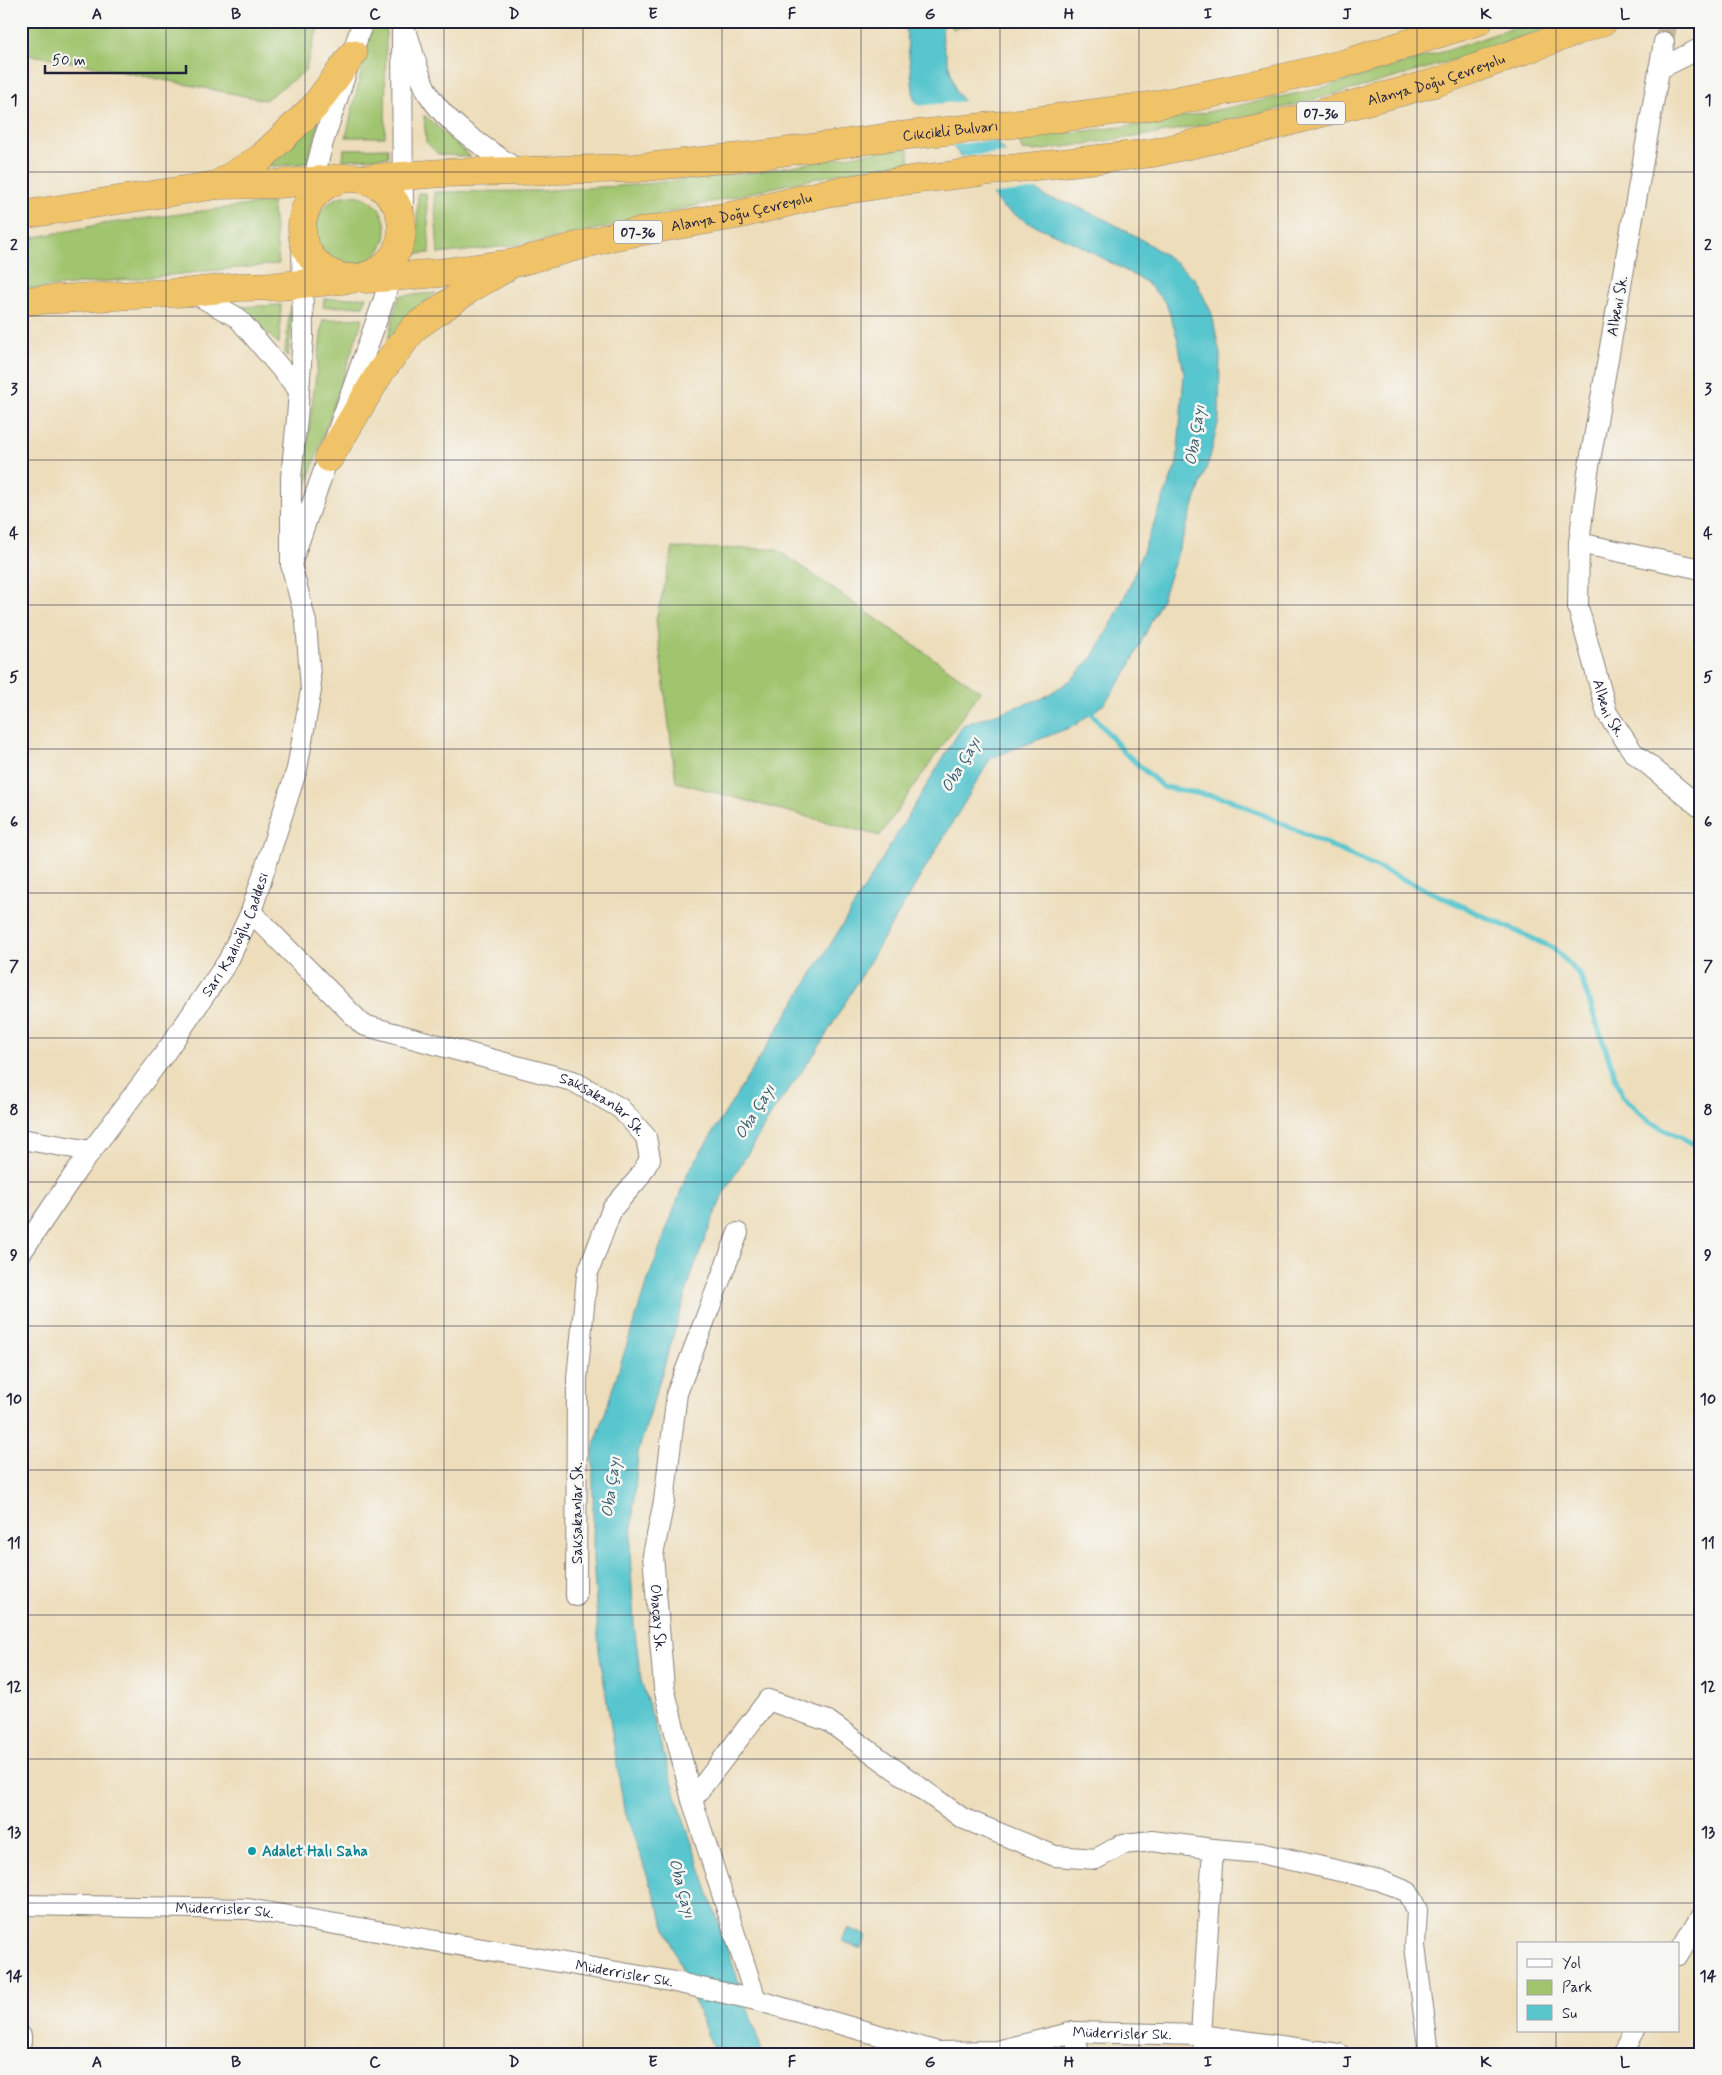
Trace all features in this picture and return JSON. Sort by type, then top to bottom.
[{"type":"highway","name":"Cikcikli Bulvarı","points":[[521,172],[636,168],[760,155],[890,137],[1012,124],[1150,106],[1244,88],[1346,62],[1479,21]]},
{"type":"highway","name":"Alanya Doğu Çevreyolu","points":[[21,302],[302,284],[439,273],[515,263],[615,236],[741,214],[826,193],[910,180],[1152,153],[1261,129],[1438,82],[1604,21]]},
{"type":"highway","points":[[217,185],[261,158],[314,107],[353,54]]},
{"type":"highway","points":[[21,216],[217,185],[277,184],[353,178],[521,172]]},
{"type":"highway","points":[[304,218],[315,194],[328,184],[353,178],[378,185],[391,196],[400,211],[402,236],[393,258],[381,270],[369,278]]},
{"type":"highway","name":"07-36","points":[[304,218],[303,242],[310,257],[321,268],[335,276],[369,278]]},
{"type":"highway","points":[[329,458],[381,371],[415,327],[468,290],[515,263]]},
{"type":"street","name":"Sarı Kadıoğlu Caddesi","points":[[21,1254],[91,1151],[165,1053],[228,961],[252,912],[297,769],[311,690],[306,622],[291,564],[291,478],[302,337],[304,218],[323,142],[363,21]]},
{"type":"street","points":[[402,21],[429,94],[445,115],[480,144],[521,172]]},
{"type":"street","points":[[402,21],[402,236]]},
{"type":"street","name":"Albeni Sk.","points":[[1664,42],[1588,472],[1579,543],[1578,607],[1607,713],[1633,752],[1701,808]]},
{"type":"street","points":[[1659,69],[1701,48]]},
{"type":"street","points":[[291,564],[329,458],[369,278]]},
{"type":"street","points":[[192,292],[238,318],[299,390]]},
{"type":"street","points":[[1579,543],[1701,569]]},
{"type":"street","name":"Saksakanlar Sk.","points":[[252,912],[363,1025],[573,1080],[620,1108],[646,1136],[650,1159],[638,1178],[612,1209],[587,1275],[577,1379],[576,1596]]},
{"type":"street","points":[[21,1139],[91,1151]]},
{"type":"street","name":"Obaçay Sk.","points":[[738,1233],[677,1393],[664,1501],[653,1555],[664,1688],[692,1800],[756,2000]]},
{"type":"street","points":[[692,1800],[768,1700],[828,1721],[962,1818],[1055,1856],[1096,1859],[1123,1844],[1152,1840],[1270,1855],[1379,1880],[1408,1892],[1417,1910],[1414,1946],[1429,2054]]},
{"type":"street","points":[[1203,2044],[1212,1849]]},
{"type":"street","name":"Müderrisler Sk.","points":[[21,1905],[248,1909],[670,1981],[756,2000],[938,2052],[997,2051],[1074,2032],[1339,2054]]},
{"type":"street","points":[[1680,1953],[1701,1916]]},
{"type":"street","points":[[1074,2032],[1079,2054]]},
{"type":"street","points":[[1622,2054],[1634,2032]]},
{"type":"street","points":[[21,2036],[21,2042]]},
{"type":"green space","points":[[21,21],[320,21],[305,71],[265,100],[52,58],[21,54]]},
{"type":"green space","points":[[373,21],[386,21],[385,137],[346,137]]},
{"type":"green space","points":[[952,21],[996,21],[953,29]]},
{"type":"green space","points":[[1533,21],[1569,21],[1454,60],[1370,85],[1263,113],[1155,134],[1036,151],[1022,150],[1018,138],[1149,124],[1318,89],[1452,49]]},
{"type":"green space","points":[[424,115],[471,157],[438,154],[426,142]]},
{"type":"green space","points":[[320,120],[307,163],[267,167]]},
{"type":"green space","points":[[388,148],[388,157],[343,160],[344,149]]},
{"type":"green space","points":[[908,148],[910,162],[817,178],[540,241],[438,254],[434,192],[534,191],[635,185],[762,171]]},
{"type":"green space","points":[[418,193],[426,193],[430,253],[416,254]]},
{"type":"green space","points":[[351,195],[364,198],[376,205],[383,217],[386,230],[383,243],[376,255],[364,262],[351,265],[338,262],[326,255],[319,243],[316,230],[319,217],[326,205],[338,198]]},
{"type":"green space","points":[[272,202],[279,264],[21,290],[21,240],[103,224]]},
{"type":"green space","points":[[436,293],[408,317],[387,342],[399,296]]},
{"type":"green space","points":[[367,297],[363,306],[323,307],[324,299]]},
{"type":"green space","points":[[281,305],[279,344],[238,307]]},
{"type":"green space","points":[[294,305],[288,357],[285,352],[290,306]]},
{"type":"green space","points":[[363,318],[299,508],[323,320]]},
{"type":"green space","points":[[673,548],[776,549],[980,691],[880,836],[676,782],[656,620]]},
{"type":"water","name":"Oba Çayı","points":[[905,21],[942,21],[943,43],[956,92],[1037,190],[1046,197],[1073,205],[1136,236],[1167,256],[1195,279],[1212,314],[1220,354],[1219,419],[1210,457],[1162,599],[1127,672],[1104,704],[1074,726],[991,758],[817,1050],[774,1110],[722,1196],[693,1270],[638,1453],[630,1552],[634,1624],[641,1680],[682,1814],[763,2054],[715,2054],[665,1926],[624,1809],[599,1651],[593,1557],[593,1450],[645,1288],[687,1174],[832,942],[963,725],[1043,698],[1071,680],[1093,657],[1130,585],[1177,463],[1184,374],[1178,340],[1166,303],[1146,282],[1079,245],[1029,223],[1002,207],[914,99]]},
{"type":"water","points":[[848,1928],[867,1936],[861,1949],[842,1941]]},
{"type":"pier","points":[[967,101],[999,140],[948,145],[916,106]]},
{"type":"pier","points":[[1009,152],[1039,189],[989,195],[958,157]]},
{"type":"waterway","points":[[1088,709],[1123,751],[1163,787],[1229,799],[1553,948],[1580,975],[1622,1096],[1650,1122],[1701,1148]]},
{"type":"tunnel","points":[[1664,42],[1668,21]]},
{"type":"place","name":"Adalet Halı Saha","points":[[252,1851]]}]
